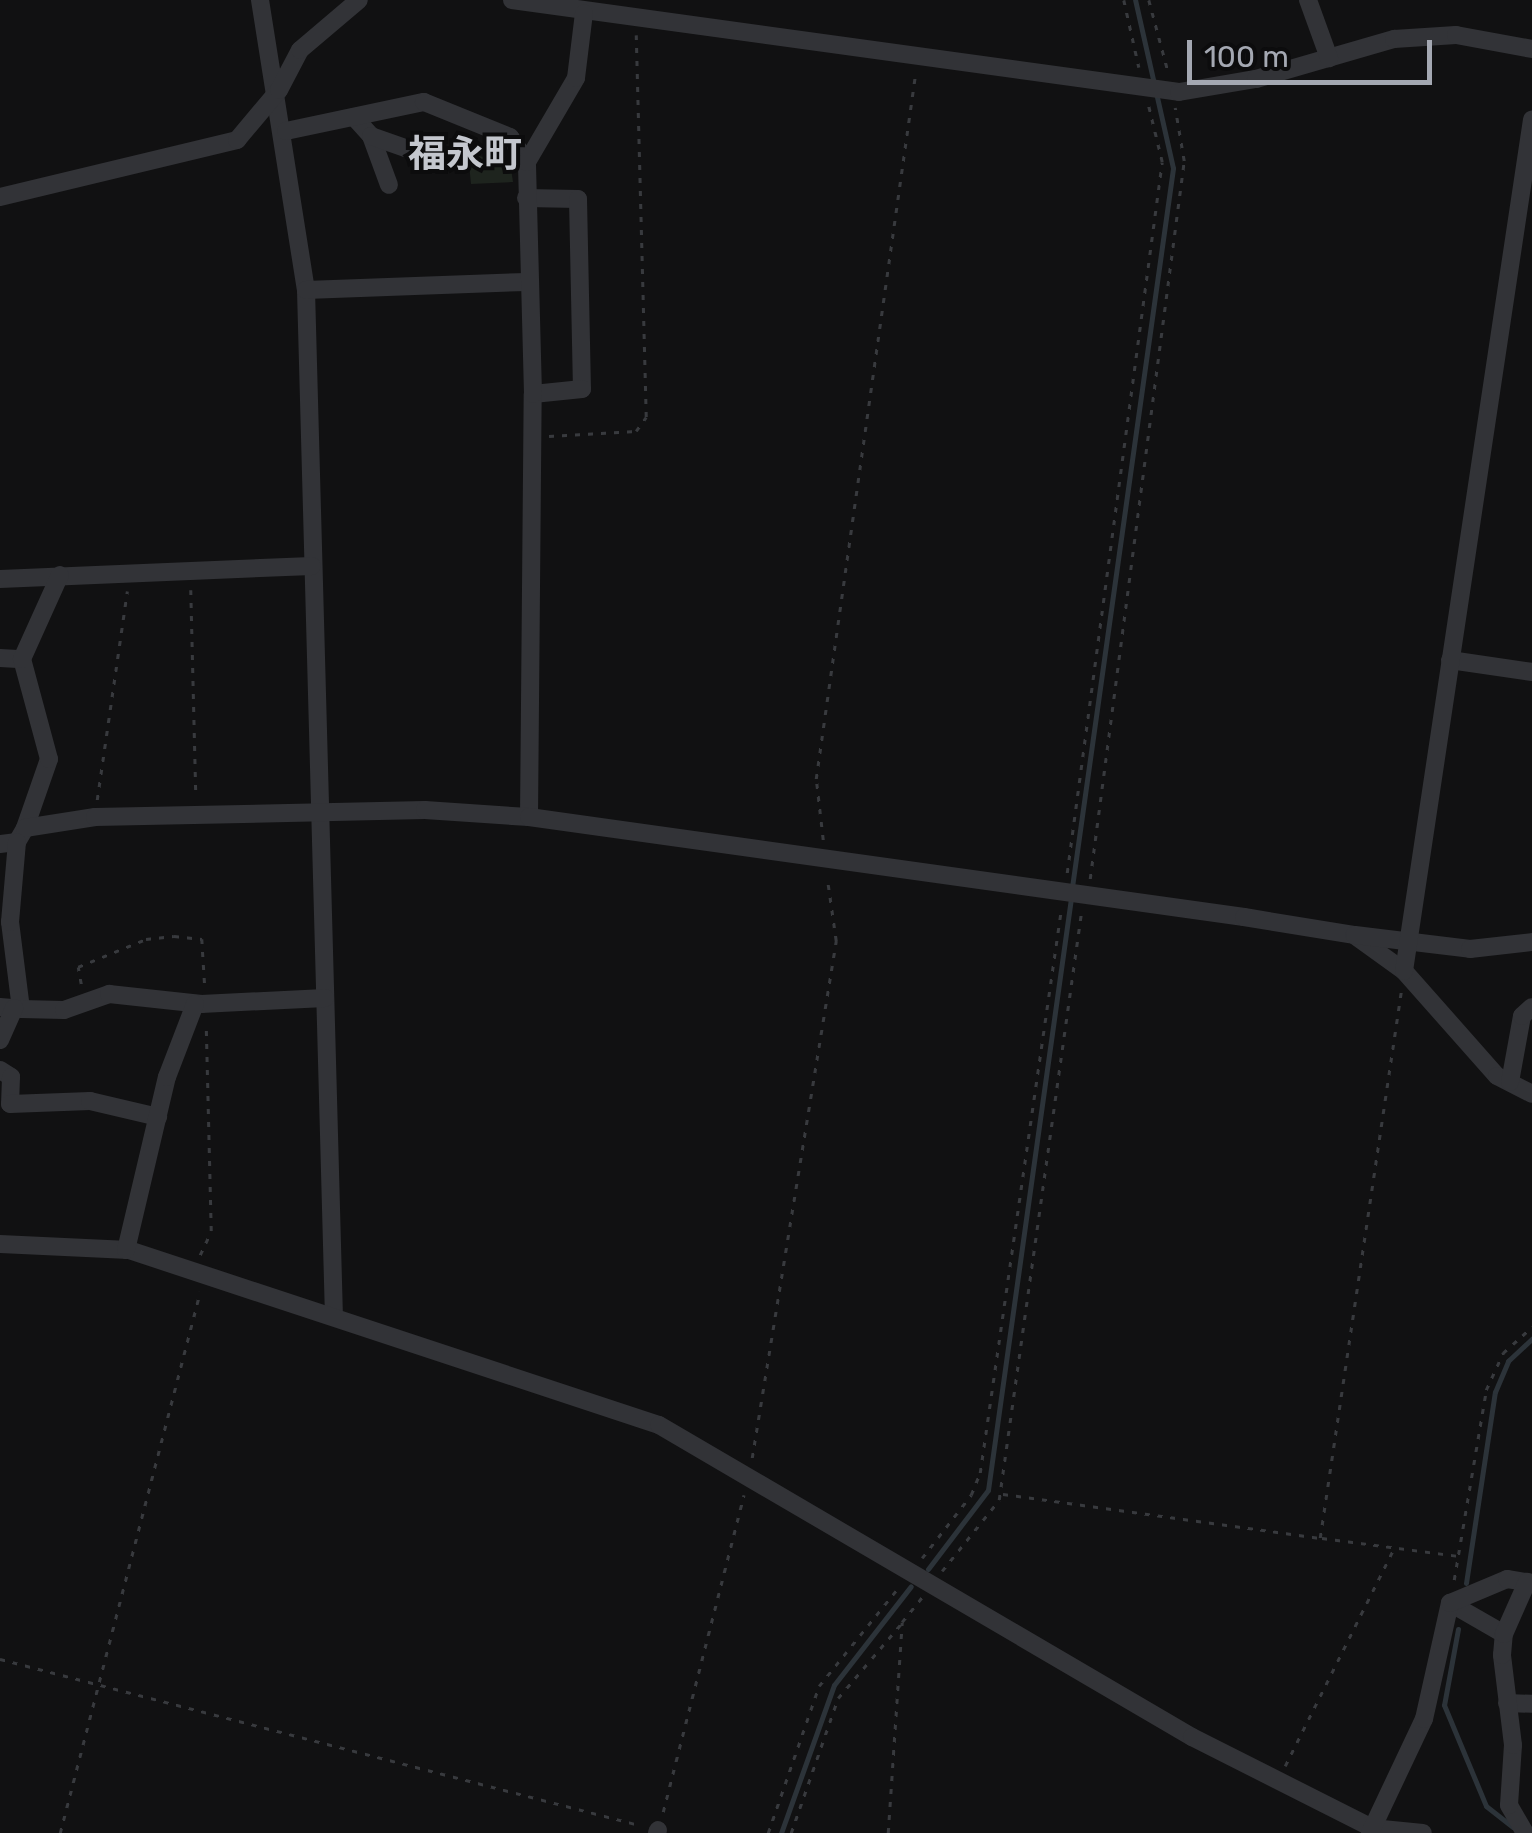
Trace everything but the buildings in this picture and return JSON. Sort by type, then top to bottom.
[{"type":"street","points":[[260,0],[280,90],[306,290],[334,1317]]},
{"type":"street","points":[[0,197],[237,140],[280,90],[300,50],[359,0]]},
{"type":"street","points":[[512,0],[918,60],[1158,90],[1256,79],[1394,39],[1456,35],[1532,48]]},
{"type":"street","points":[[1310,2],[1329,58]]},
{"type":"street","points":[[529,817],[533,394],[527,282],[527,162],[576,78],[584,12]]},
{"type":"street","points":[[286,132],[437,104],[510,138],[527,162]]},
{"type":"street","points":[[354,117],[371,136],[389,186]]},
{"type":"street","points":[[1404,971],[1532,120]]},
{"type":"street","points":[[371,136],[414,150]]},
{"type":"street","points":[[526,198],[578,200],[582,389],[533,394]]},
{"type":"street","points":[[306,290],[527,282]]},
{"type":"street","points":[[0,579],[312,566]]},
{"type":"street","points":[[0,1040],[12,1008],[10,922],[14,838],[49,759],[22,659],[60,575]]},
{"type":"street","points":[[0,658],[22,659]]},
{"type":"street","points":[[1450,660],[1532,672]]},
{"type":"street","points":[[14,838],[95,817],[322,810],[529,817],[1064,891],[1354,936],[1470,949],[1532,942]]},
{"type":"street","points":[[1354,936],[1404,971],[1459,1040],[1510,1082],[1532,1094]]},
{"type":"street","points":[[12,1008],[64,1010],[109,994],[200,1004],[325,998]]},
{"type":"street","points":[[126,1250],[158,1117],[200,1004]]},
{"type":"street","points":[[1510,1082],[1522,1016],[1532,1007]]},
{"type":"street","points":[[0,1070],[11,1078],[10,1104],[90,1101],[158,1117]]},
{"type":"street","points":[[0,1244],[126,1250],[660,1425],[1278,1781],[1371,1830],[1423,1833]]},
{"type":"street","points":[[1450,1603],[1507,1579],[1530,1582],[1504,1634],[1513,1745],[1509,1804],[1525,1833]]},
{"type":"street","points":[[1371,1830],[1424,1719],[1450,1603]]},
{"type":"street","points":[[1450,1603],[1504,1634]]},
{"type":"street","points":[[1507,1703],[1532,1704]]},
{"type":"path","points":[[791,1833],[838,1698],[902,1622],[1000,1493],[1086,895],[1184,161],[1124,0]]},
{"type":"path","points":[[768,1833],[819,1686],[971,1495],[980,1473],[1064,891],[1162,162],[1150,0]]},
{"type":"path","points":[[533,437],[636,432],[646,417],[635,20]]},
{"type":"path","points":[[0,1659],[658,1831],[749,1474],[836,941],[816,780],[918,60]]},
{"type":"path","points":[[190,570],[196,814]]},
{"type":"path","points":[[95,817],[129,610],[126,573]]},
{"type":"path","points":[[60,1833],[211,1231],[200,1004],[202,939],[146,939],[78,967],[89,998]]},
{"type":"path","points":[[1320,1538],[1404,971]]},
{"type":"path","points":[[1450,1603],[1486,1390],[1503,1354],[1532,1327]]},
{"type":"path","points":[[1000,1493],[1458,1556]]},
{"type":"path","points":[[1278,1781],[1394,1548]]},
{"type":"path","points":[[888,1833],[902,1622]]},
{"type":"shaded area","points":[[468,154],[510,162],[513,182],[471,184]]},
{"type":"waterway","points":[[1072,887],[1173,168],[1135,0]]},
{"type":"waterway","points":[[928,1569],[988,1490],[1071,898]]},
{"type":"waterway","points":[[1466,1583],[1495,1392],[1508,1361],[1532,1339]]},
{"type":"waterway","points":[[781,1833],[834,1685],[911,1586]]},
{"type":"waterway","points":[[1458,1629],[1444,1705],[1486,1806],[1513,1827]]},
{"type":"district","name":"福永町","points":[[465,155]]}]
